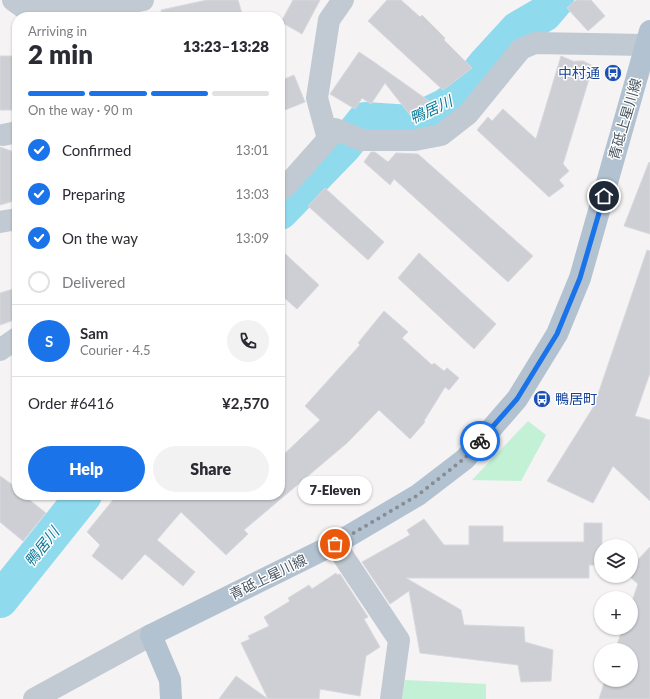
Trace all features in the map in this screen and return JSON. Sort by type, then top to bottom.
[{"type":"main road","name":"青砥上星川線","points":[[150,635],[335,544],[418,495],[465,458],[517,399],[557,334],[580,278],[648,38]]},
{"type":"main road","points":[[150,635],[170,680],[171,699]]},
{"type":"street","points":[[12,0],[24,8],[86,9],[91,12]]},
{"type":"street","points":[[102,12],[143,0]]},
{"type":"street","points":[[335,135],[317,98],[328,20],[343,0]]},
{"type":"street","points":[[335,135],[362,140],[414,140],[441,135],[468,114],[522,49],[535,43],[648,38]]},
{"type":"street","points":[[285,187],[335,135]]},
{"type":"street","points":[[0,222],[12,220]]},
{"type":"street","points":[[0,350],[12,342]]},
{"type":"street","points":[[335,544],[399,640],[391,699]]},
{"type":"street","points":[[34,699],[150,635]]},
{"type":"green space","points":[[528,421],[546,435],[521,481],[472,480]]},
{"type":"green space","points":[[405,680],[486,684],[486,699],[402,699]]},
{"type":"building","points":[[207,0],[238,0],[242,12],[161,12],[161,10]]},
{"type":"building","points":[[293,0],[320,0],[302,34],[285,24],[285,15]]},
{"type":"building","points":[[387,0],[401,0],[420,17],[422,15],[472,68],[443,90],[368,21]]},
{"type":"building","points":[[576,0],[591,0],[605,16],[588,31],[567,8]]},
{"type":"building","points":[[359,52],[429,101],[410,115],[385,83],[371,104],[362,98],[355,109],[330,94]]},
{"type":"building","points":[[0,56],[12,56],[12,110],[0,110]]},
{"type":"building","points":[[561,56],[575,62],[583,61],[593,66],[563,164],[569,171],[559,180],[564,186],[549,197],[477,130],[488,117],[492,121],[503,109],[536,139]]},
{"type":"building","points":[[294,75],[305,102],[285,110],[285,79]]},
{"type":"building","points":[[0,147],[12,151],[12,201],[0,205]]},
{"type":"building","points":[[371,152],[375,152],[388,162],[396,153],[418,154],[533,256],[508,282],[394,179],[390,185],[364,162]]},
{"type":"building","points":[[649,162],[650,163],[650,234],[624,226]]},
{"type":"building","points":[[325,188],[384,242],[368,260],[308,206]]},
{"type":"building","points":[[647,250],[650,251],[650,373],[635,416],[650,420],[650,501],[613,466],[593,503],[547,481],[594,406]]},
{"type":"building","points":[[419,253],[496,324],[474,349],[398,278]]},
{"type":"building","points":[[285,254],[319,285],[297,309],[285,298]]},
{"type":"building","points":[[12,289],[12,321],[0,325],[0,293]]},
{"type":"building","points":[[384,311],[408,332],[402,338],[432,365],[434,363],[444,371],[447,368],[459,378],[449,390],[445,387],[424,421],[425,422],[410,439],[379,410],[347,443],[285,495],[285,453],[320,420],[305,406],[360,345],[358,343]]},
{"type":"building","points":[[0,476],[12,484],[12,500],[30,500],[46,513],[23,541],[0,522]]},
{"type":"building","points":[[113,500],[280,500],[244,530],[248,534],[226,555],[181,512],[157,540],[195,572],[183,586],[145,554],[122,580],[92,556],[100,545],[87,532]]},
{"type":"building","points":[[424,519],[444,545],[469,545],[469,526],[503,526],[503,542],[584,542],[584,523],[602,523],[602,539],[594,539],[594,565],[589,565],[589,578],[406,578],[461,610],[464,625],[524,627],[525,642],[553,650],[551,681],[521,682],[518,665],[420,653],[409,591],[390,604],[362,562],[410,535],[407,530]]},
{"type":"building","points":[[650,547],[650,699],[599,699],[603,687],[638,687],[638,643],[618,643],[620,635],[638,635],[638,591],[636,591],[638,584],[638,560]]},
{"type":"building","points":[[336,573],[337,575],[340,574],[368,617],[364,619],[380,647],[366,656],[360,696],[320,689],[319,699],[268,699],[241,643],[250,639],[248,636],[269,626],[264,617],[290,601],[288,598],[309,585],[312,589]]},
{"type":"building","points":[[236,676],[268,699],[219,699]]},
{"type":"waterway","name":"鴨居川","points":[[285,207],[344,146],[365,120],[411,123],[444,107],[460,96],[485,65],[518,29],[544,14],[556,0]]},
{"type":"waterway","name":"鴨居川","points":[[0,600],[80,500]]},
{"type":"way so far","points":[[335,544],[418,495],[465,458],[480,441]]},
{"type":"place","name":"中村通","points":[[613,73]]},
{"type":"place","name":"鴨居町","points":[[542,399]]},
{"type":"place","name":"7-Eleven","points":[[335,544]]},
{"type":"route","points":[[480,441],[517,399],[557,334],[580,278],[604,196]]}]
